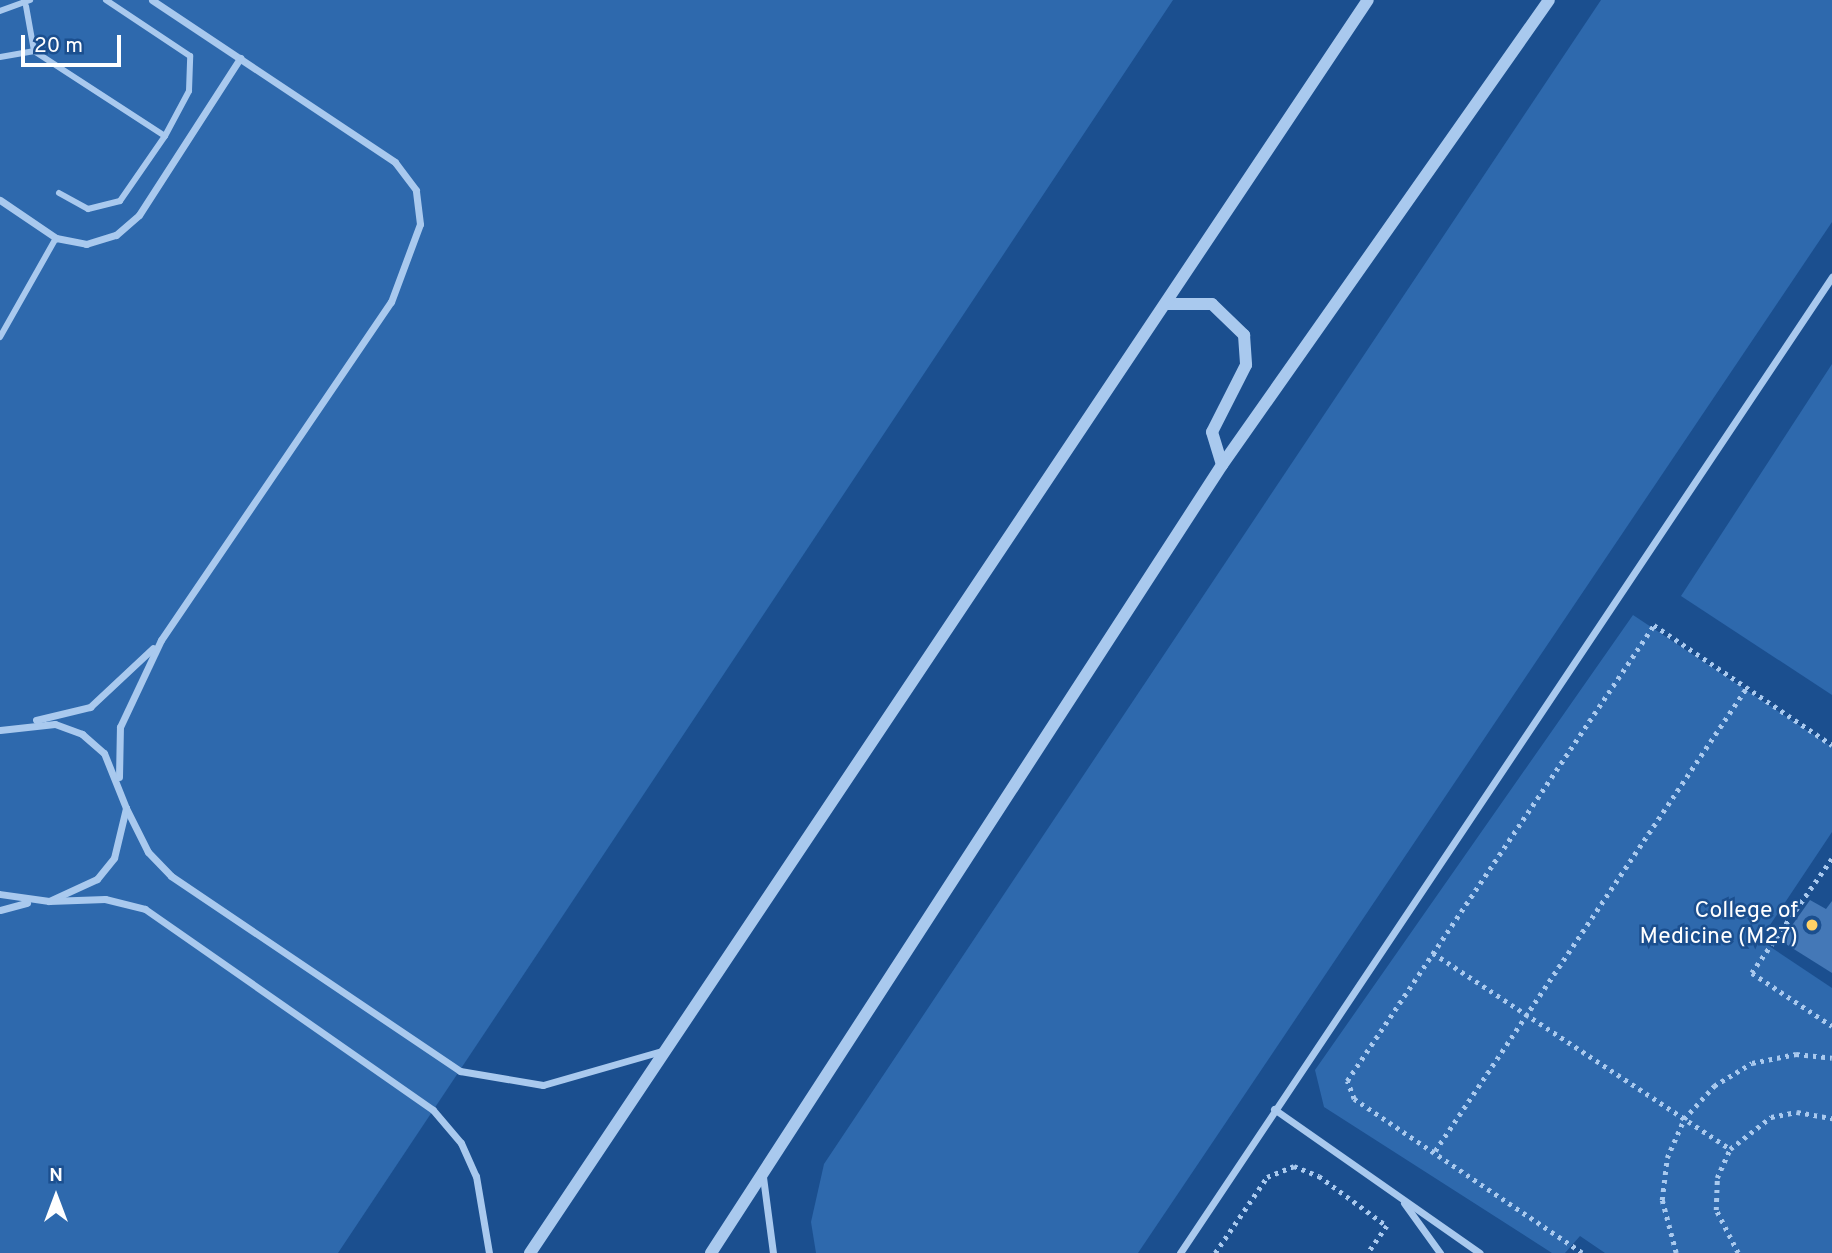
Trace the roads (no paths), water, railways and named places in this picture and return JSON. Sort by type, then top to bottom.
[{"type":"street","points":[[59,193],[88,209],[120,201],[164,136],[189,91],[190,56],[106,0]]},
{"type":"street","points":[[152,0],[395,162],[416,190],[421,224],[391,302],[160,640],[120,727],[119,778],[126,808],[148,852],[171,876],[460,1071],[543,1085],[666,1050]]},
{"type":"street","points":[[530,1253],[1368,0]]},
{"type":"street","points":[[711,1253],[763,1177],[1222,465],[1549,0]]},
{"type":"street","points":[[0,11],[28,3],[34,51]]},
{"type":"street","points":[[0,58],[34,51],[164,136]]},
{"type":"street","points":[[0,200],[57,238],[86,244],[116,235],[139,215],[240,58]]},
{"type":"street","points":[[0,337],[57,238]]},
{"type":"street","points":[[1180,1253],[1832,277]]},
{"type":"street","points":[[1167,304],[1212,304],[1244,335],[1246,365],[1214,421],[1213,444],[1222,465]]},
{"type":"street","points":[[0,730],[90,707],[160,640]]},
{"type":"street","points":[[26,722],[82,734],[104,753],[119,778]]},
{"type":"street","points":[[49,901],[86,886],[114,858],[126,808]]},
{"type":"street","points":[[0,894],[31,902]]},
{"type":"street","points":[[0,909],[31,902],[105,899],[145,909],[433,1110],[461,1143],[476,1176],[489,1253]]},
{"type":"street","points":[[1274,1109],[1480,1253]]},
{"type":"street","points":[[763,1177],[773,1253]]},
{"type":"street","points":[[1396,1195],[1440,1253]]},
{"type":"place","name":"College of Medicine (M27)","points":[[1812,925]]}]
